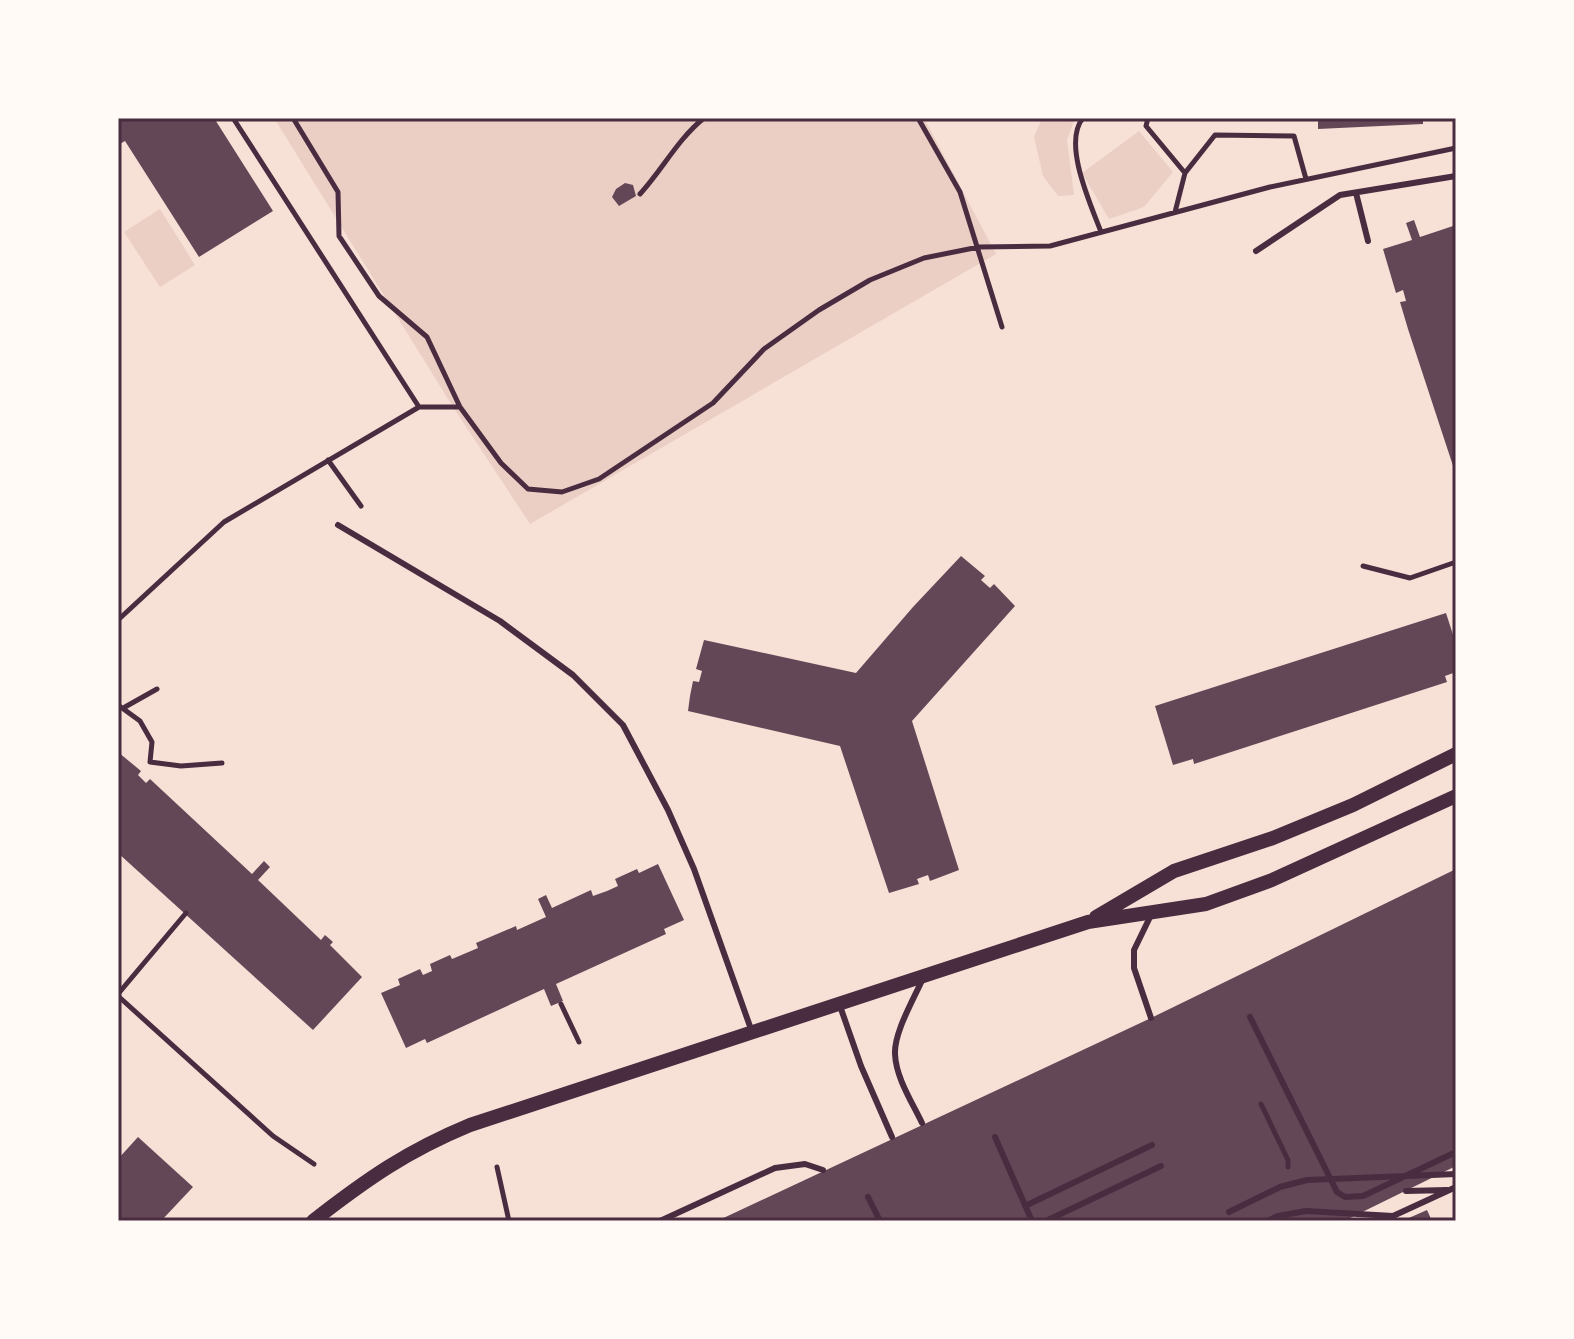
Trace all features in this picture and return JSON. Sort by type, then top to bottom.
[{"type":"street","points":[[1088,922],[1174,871],[1273,838],[1353,805],[1456,754]]},
{"type":"street","points":[[313,1221],[369,1177],[435,1139],[509,1111],[1088,922],[1206,904],[1272,880],[1456,796]]},
{"type":"lane","points":[[1256,251],[1340,195],[1456,176]]},
{"type":"lane","points":[[1356,193],[1368,241]]},
{"type":"lane","points":[[338,525],[500,621],[573,675],[623,725],[689,857],[752,1032]]},
{"type":"lane","points":[[1151,1018],[1134,968],[1134,950],[1153,912]]},
{"type":"lane","points":[[922,1123],[899,1074],[895,1053],[897,1037],[924,975]]},
{"type":"lane","points":[[839,1002],[861,1066],[892,1137]]},
{"type":"lane","points":[[1250,1017],[1337,1192],[1345,1197],[1363,1196],[1456,1152]]},
{"type":"lane","points":[[995,1137],[1032,1221]]},
{"type":"lane","points":[[1025,1206],[1152,1145]]},
{"type":"lane","points":[[660,1221],[775,1168],[805,1164],[823,1170]]},
{"type":"lane","points":[[1046,1221],[1161,1166]]},
{"type":"lane","points":[[1229,1212],[1280,1187],[1307,1180],[1456,1174]]},
{"type":"lane","points":[[1406,1191],[1456,1188]]},
{"type":"lane","points":[[1382,1221],[1456,1188]]},
{"type":"lane","points":[[868,1197],[880,1221]]},
{"type":"lane","points":[[1267,1221],[1306,1211],[1393,1216]]},
{"type":"path","points":[[233,118],[419,407]]},
{"type":"path","points":[[293,118],[338,192],[339,236],[379,296],[427,337],[460,407],[501,463],[528,489],[562,492],[599,479],[713,403],[764,349],[857,288],[924,258],[979,247],[1050,246],[1306,179],[1456,148]]},
{"type":"path","points":[[640,194],[689,129],[704,118]]},
{"type":"path","points":[[918,118],[960,192],[1002,327]]},
{"type":"path","points":[[1083,118],[1075,140],[1080,175],[1101,232]]},
{"type":"path","points":[[1148,118],[1146,126],[1185,173]]},
{"type":"path","points":[[1175,212],[1185,173],[1215,135],[1294,136],[1306,179]]},
{"type":"path","points":[[118,620],[224,522],[419,407],[460,407]]},
{"type":"path","points":[[328,460],[361,506]]},
{"type":"path","points":[[1363,566],[1410,578],[1456,562]]},
{"type":"path","points":[[157,689],[121,706],[140,721],[152,742],[150,762],[181,766],[222,763]]},
{"type":"path","points":[[186,913],[118,995],[273,1136],[314,1164]]},
{"type":"path","points":[[561,1004],[579,1042]]},
{"type":"path","points":[[1261,1104],[1288,1160],[1289,1174]]},
{"type":"path","points":[[497,1167],[509,1221]]},
{"type":"shaded area","points":[[274,118],[924,118],[996,254],[530,524],[453,407]]},
{"type":"shaded area","points":[[1042,118],[1075,118],[1067,140],[1074,195],[1058,196],[1043,176],[1034,137]]},
{"type":"shaded area","points":[[1139,131],[1173,172],[1144,207],[1109,219],[1082,173]]},
{"type":"shaded area","points":[[160,209],[195,265],[160,287],[124,232]]},
{"type":"building","points":[[118,118],[214,118],[273,211],[199,257],[125,141],[118,145]]},
{"type":"building","points":[[1318,118],[1423,118],[1423,124],[1318,129]]},
{"type":"building","points":[[625,183],[633,185],[636,196],[619,206],[612,197],[616,189]]},
{"type":"building","points":[[1414,220],[1420,237],[1453,226],[1456,236],[1456,475],[1400,302],[1406,301],[1403,290],[1396,293],[1383,249],[1412,240],[1406,223]]},
{"type":"building","points":[[961,556],[985,576],[981,580],[990,588],[994,584],[1015,606],[912,721],[959,870],[930,881],[928,875],[917,879],[919,884],[889,893],[840,746],[688,711],[693,681],[699,682],[702,671],[696,669],[704,640],[856,673]]},
{"type":"building","points":[[1446,613],[1456,644],[1456,672],[1445,676],[1447,682],[1194,764],[1193,759],[1173,765],[1155,706]]},
{"type":"building","points":[[118,752],[141,771],[138,775],[146,783],[150,779],[252,874],[264,861],[270,867],[258,880],[321,940],[325,935],[333,942],[330,945],[362,977],[313,1030],[118,853]]},
{"type":"building","points":[[658,864],[684,920],[664,929],[666,934],[556,984],[563,1001],[551,1006],[544,989],[427,1043],[425,1039],[406,1048],[381,993],[400,985],[398,979],[420,969],[423,975],[432,971],[430,964],[450,955],[452,959],[478,948],[476,943],[546,917],[538,899],[546,895],[552,908],[591,890],[593,896],[607,891],[618,886],[615,879]]},
{"type":"building","points":[[1456,869],[1456,1166],[1344,1221],[717,1221],[1151,1018]]},
{"type":"building","points":[[138,1137],[193,1187],[161,1221],[118,1221],[118,1159]]},
{"type":"building","points":[[1427,1210],[1432,1221],[1402,1221]]}]
